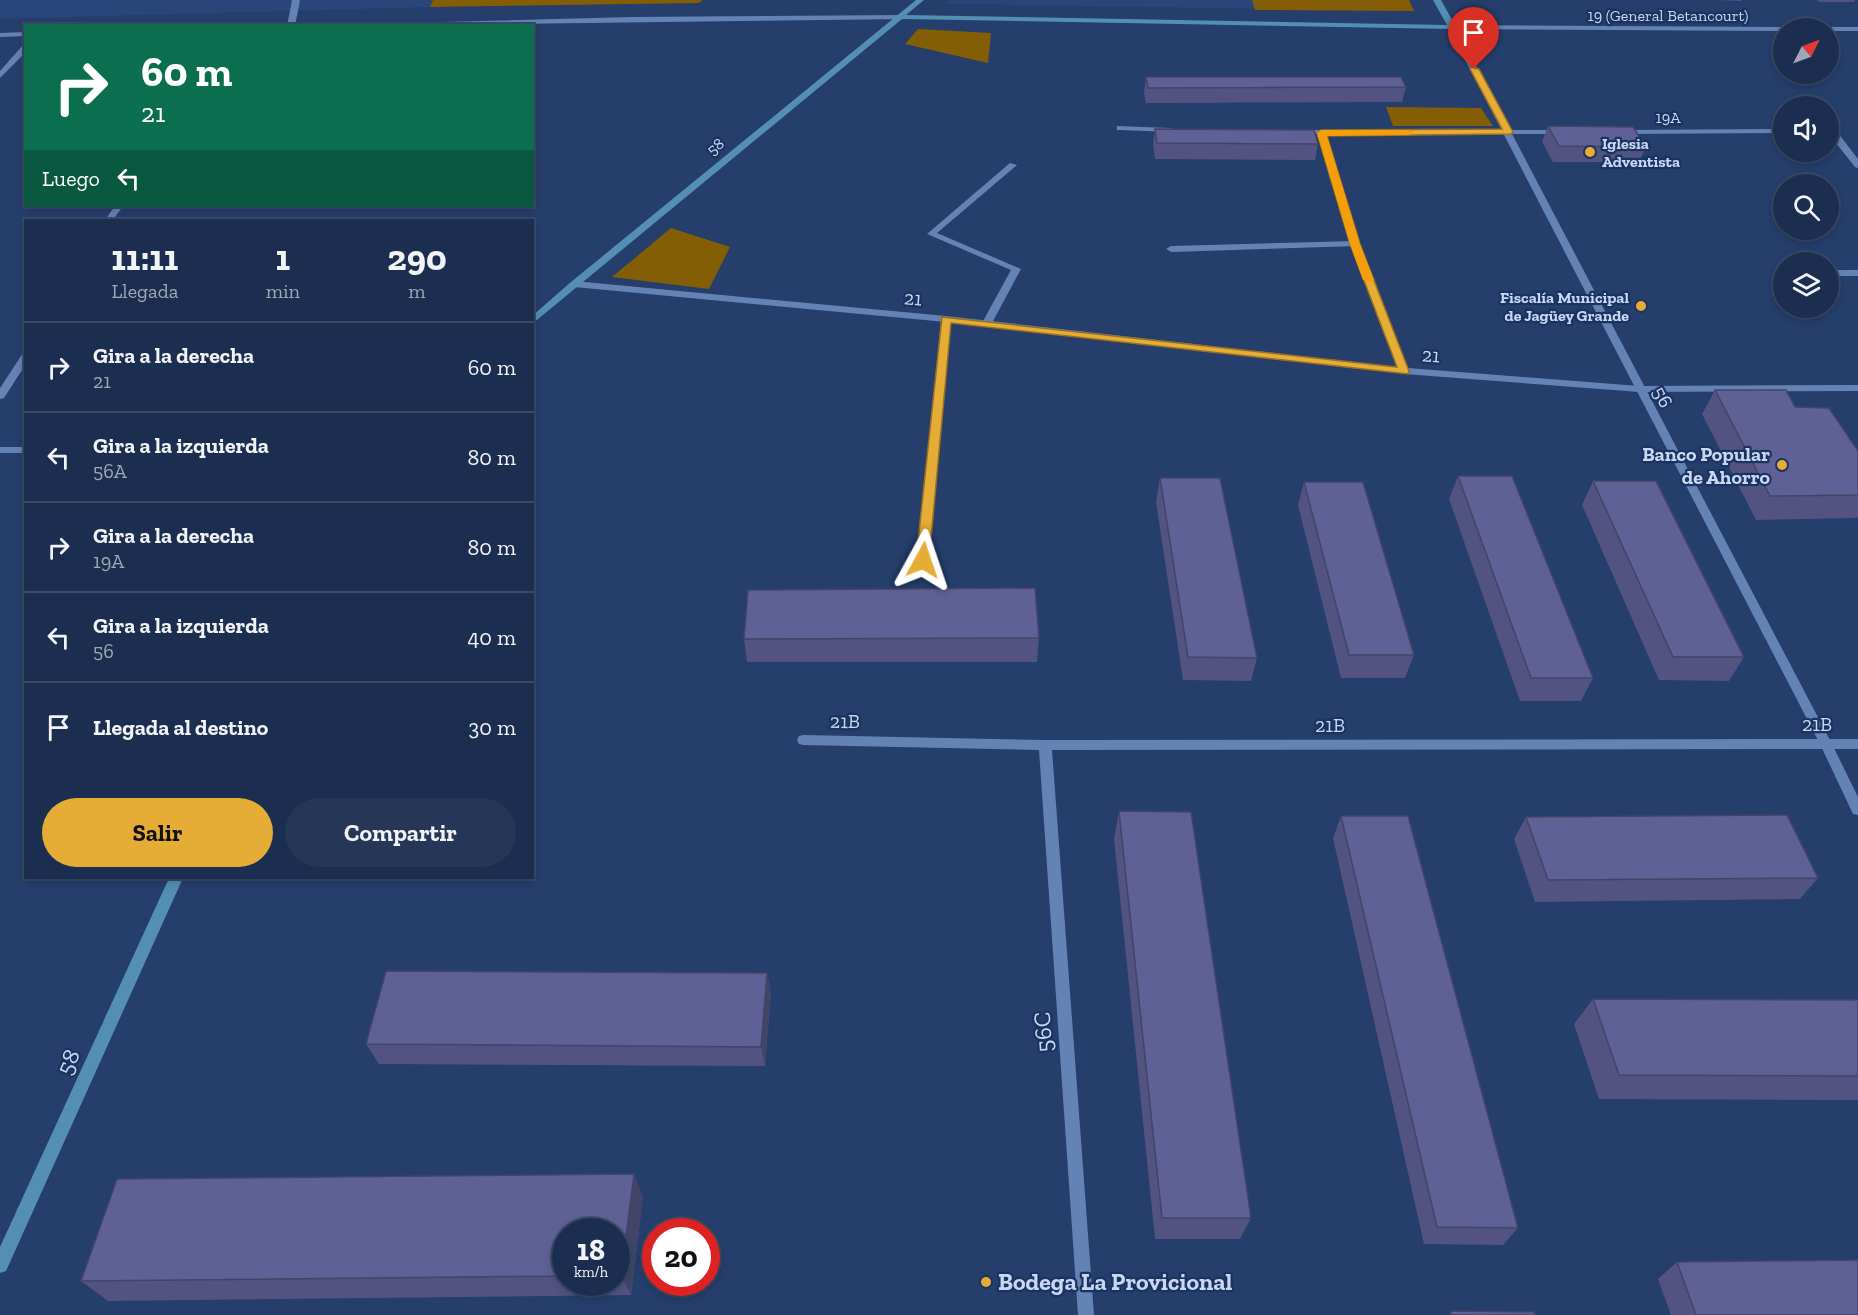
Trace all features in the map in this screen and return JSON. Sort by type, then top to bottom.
[{"type":"main road","name":"58","points":[[534,319],[574,284],[903,17],[920,0]]},
{"type":"main road","name":"56","points":[[1437,0],[1452,27]]},
{"type":"main road","name":"19 (General Betancourt)","points":[[903,17],[1452,27]]},
{"type":"main road","name":"58","points":[[0,1265],[176,879]]},
{"type":"street","points":[[291,24],[296,0]]},
{"type":"street","name":"19 (General Betancourt)","points":[[440,24],[631,19],[903,17]]},
{"type":"street","name":"19 (General Betancourt)","points":[[1452,27],[1773,29]]},
{"type":"street","name":"56","points":[[1452,27],[1826,744],[1858,810]]},
{"type":"street","points":[[1839,29],[1858,29]]},
{"type":"street","points":[[0,35],[24,34]]},
{"type":"street","points":[[0,76],[24,49]]},
{"type":"street","points":[[1120,128],[1179,130]]},
{"type":"street","name":"19A","points":[[1616,132],[1773,131]]},
{"type":"street","points":[[1286,132],[1568,132]]},
{"type":"street","points":[[1321,133],[1355,244],[1404,371]]},
{"type":"street","points":[[1839,142],[1858,165]]},
{"type":"street","points":[[987,323],[1016,269],[931,234],[1013,165]]},
{"type":"street","points":[[1171,249],[1355,244]]},
{"type":"street","points":[[1839,273],[1858,273]]},
{"type":"street","name":"21","points":[[574,284],[987,323],[1404,371],[1639,389],[1858,388]]},
{"type":"street","points":[[923,560],[946,319]]},
{"type":"street","points":[[0,396],[24,358]]},
{"type":"street","points":[[0,450],[24,450]]},
{"type":"street","name":"21B","points":[[803,740],[1045,745],[1858,744]]},
{"type":"street","name":"56C","points":[[1045,745],[1086,1315]]},
{"type":"shaded area","points":[[0,0],[433,0],[430,7],[0,19]]},
{"type":"shaded area","points":[[433,0],[702,0],[699,3],[430,7]]},
{"type":"shaded area","points":[[950,0],[1409,0],[1414,11],[945,4]]},
{"type":"shaded area","points":[[1252,0],[1409,0],[1414,11],[1255,10]]},
{"type":"shaded area","points":[[918,29],[991,33],[988,63],[905,44]]},
{"type":"shaded area","points":[[1386,107],[1481,108],[1493,126],[1393,126]]},
{"type":"shaded area","points":[[671,228],[730,247],[709,289],[612,277]]},
{"type":"building","points":[[1146,77],[1401,77],[1406,87],[1148,88]]},
{"type":"building","points":[[1548,126],[1633,127],[1646,147],[1559,146]]},
{"type":"building","points":[[1155,129],[1314,130],[1318,144],[1157,143]]},
{"type":"building","points":[[1715,390],[1786,390],[1795,407],[1829,408],[1858,451],[1858,495],[1770,496]]},
{"type":"building","points":[[1458,476],[1512,476],[1593,678],[1531,678]]},
{"type":"building","points":[[1160,478],[1220,478],[1257,658],[1188,657]]},
{"type":"building","points":[[1593,481],[1656,481],[1744,657],[1673,657]]},
{"type":"building","points":[[1304,482],[1363,482],[1414,655],[1349,655]]},
{"type":"building","points":[[1035,588],[1039,638],[744,639],[748,590]]},
{"type":"building","points":[[1119,811],[1191,812],[1251,1218],[1162,1218]]},
{"type":"building","points":[[1787,815],[1818,878],[1548,880],[1526,817]]},
{"type":"building","points":[[1341,816],[1408,816],[1518,1228],[1437,1227]]},
{"type":"building","points":[[386,971],[767,973],[761,1047],[366,1044]]},
{"type":"building","points":[[1593,999],[1858,1000],[1858,1076],[1619,1075]]},
{"type":"building","points":[[634,1174],[628,1218],[552,1218],[552,1276],[81,1281],[117,1179]]},
{"type":"building","points":[[1858,1260],[1858,1315],[1696,1315],[1677,1262]]},
{"type":"building","points":[[1451,1311],[1534,1312],[1535,1315],[1451,1315]]},
{"type":"slow traffic","points":[[1369,280],[1355,244],[1321,133],[1409,132]]},
{"type":"place","name":"Iglesia Adventista","points":[[1590,152]]},
{"type":"place","name":"Fiscalía Municipal de Jagüey Grande","points":[[1641,306]]},
{"type":"place","name":"Banco Popular de Ahorro","points":[[1782,465]]},
{"type":"place","name":"Bodega La Provicional","points":[[986,1282]]},
{"type":"route","points":[[923,560],[946,319],[1404,371],[1355,244],[1321,133],[1508,132],[1474,69]]}]
